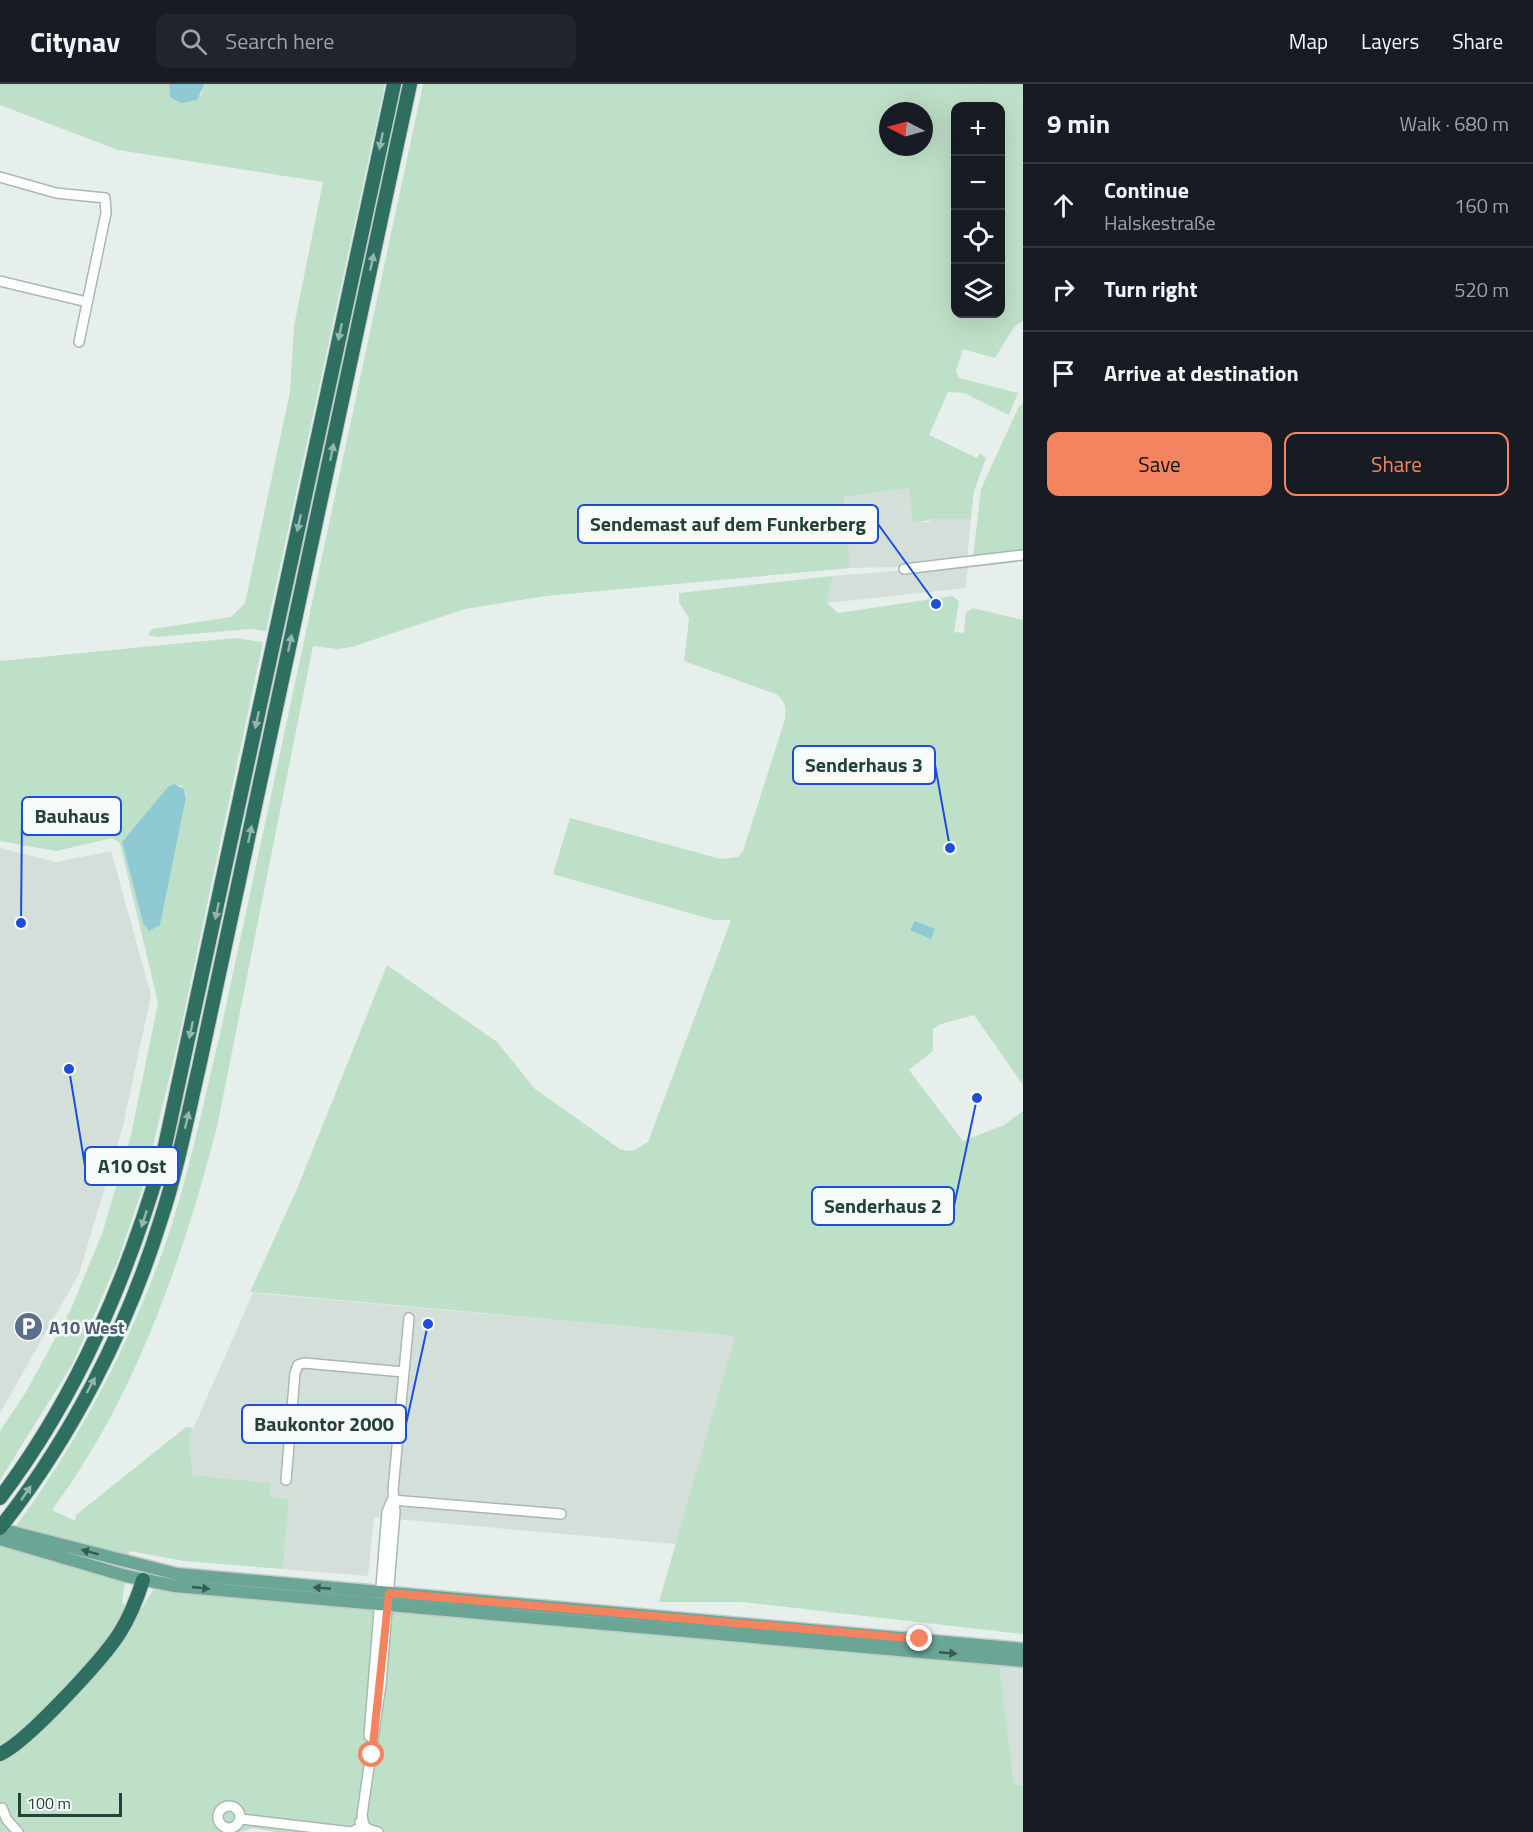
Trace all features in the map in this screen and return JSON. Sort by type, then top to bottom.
[{"type":"highway","points":[[0,1498],[79,1374],[104,1323],[144,1218],[163,1155],[394,84]]},
{"type":"highway","points":[[0,1529],[50,1456],[93,1383],[120,1329],[160,1222],[200,1067],[410,84]]},
{"type":"highway","points":[[0,1754],[26,1737],[104,1654],[128,1620],[145,1574]]},
{"type":"main road","points":[[0,1529],[19,1538],[145,1574],[175,1586],[384,1599],[1023,1649]]},
{"type":"main road","points":[[0,1539],[19,1538]]},
{"type":"main road","points":[[384,1599],[1023,1661]]},
{"type":"street","points":[[0,177],[56,193],[105,198],[106,213],[79,342]]},
{"type":"street","points":[[0,280],[87,302]]},
{"type":"street","points":[[904,569],[1023,555]]},
{"type":"street","points":[[378,1832],[364,1826],[356,1813],[370,1727],[395,1512],[392,1500],[409,1318]]},
{"type":"street","points":[[286,1480],[295,1373],[298,1365],[304,1363],[404,1372]]},
{"type":"street","points":[[392,1500],[561,1514]]},
{"type":"street","points":[[2,1808],[4,1816],[18,1832]]},
{"type":"street","points":[[241,1819],[351,1832],[364,1826]]},
{"type":"shaded area","points":[[909,488],[913,519],[925,523],[933,519],[971,519],[967,560],[920,564],[917,561],[900,567],[850,568],[843,497]]},
{"type":"shaded area","points":[[968,565],[966,588],[827,603],[833,576]]},
{"type":"shaded area","points":[[0,848],[56,862],[111,851],[151,995],[123,1126],[79,1274],[0,1413]]},
{"type":"shaded area","points":[[253,1293],[735,1336],[676,1544],[374,1517],[368,1576],[283,1569],[289,1499],[270,1497],[271,1483],[193,1475],[189,1438]]},
{"type":"shaded area","points":[[999,1661],[1023,1665],[1023,1785],[1014,1786]]},
{"type":"green space","points":[[0,84],[169,84],[170,97],[201,95],[204,84],[385,84],[266,631],[250,629],[157,637],[148,635],[152,629],[231,617],[245,603],[290,392],[294,326],[323,182],[118,150],[0,105]]},
{"type":"green space","points":[[423,84],[1023,84],[1023,321],[1014,327],[995,358],[963,349],[956,371],[959,378],[1018,393],[1009,415],[964,393],[948,392],[929,435],[977,458],[980,453],[986,458],[974,491],[971,519],[933,519],[913,523],[909,488],[844,497],[850,568],[546,596],[465,609],[352,647],[338,649],[313,646],[217,1127],[188,1228],[152,1327],[131,1375],[108,1422],[52,1510],[75,1521],[76,1515],[186,1427],[193,1428],[189,1438],[193,1475],[271,1483],[270,1497],[289,1499],[283,1569],[184,1561],[129,1551],[122,1604],[142,1608],[154,1588],[999,1661],[1014,1785],[1023,1785],[1023,1832],[276,1832],[252,1828],[240,1832],[0,1832],[0,1547],[50,1477],[73,1440],[133,1325],[174,1219],[220,1034]]},
{"type":"green space","points":[[1023,404],[1023,550],[987,554],[977,559],[973,557],[981,489],[1019,406]]},
{"type":"green space","points":[[833,576],[827,603],[838,613],[952,596],[959,601],[954,632],[964,633],[966,612],[973,608],[1023,620],[1023,1085],[974,1015],[941,1024],[933,1029],[933,1051],[909,1070],[963,1141],[1004,1125],[1023,1111],[1023,1634],[743,1602],[659,1602],[735,1336],[250,1292],[297,1189],[387,965],[497,1042],[535,1089],[620,1149],[632,1151],[648,1142],[731,920],[714,920],[553,874],[570,818],[721,859],[738,857],[743,851],[785,719],[785,705],[776,694],[684,661],[689,619],[679,602],[679,593]]},
{"type":"green space","points":[[235,638],[263,642],[177,1046],[143,1187],[117,1263],[72,1365],[0,1480],[0,1431],[26,1392],[71,1309],[103,1231],[131,1135],[158,1003],[120,843],[112,838],[56,851],[0,841],[0,661]],"holes":[[[171,785],[180,785],[186,792],[186,798],[160,925],[143,923],[122,842]]]},
{"type":"water","points":[[169,84],[204,85],[197,100],[181,103],[170,97]]},
{"type":"water","points":[[174,784],[184,789],[186,798],[160,925],[149,931],[143,923],[122,842],[168,787]]},
{"type":"water","points":[[915,921],[935,929],[931,939],[910,930]]},
{"type":"place","name":"Sendemast auf dem Funkerberg","points":[[936,604]]},
{"type":"place","name":"Senderhaus 3","points":[[950,848]]},
{"type":"place","name":"Bauhaus","points":[[21,923]]},
{"type":"place","name":"A10 Ost","points":[[69,1069]]},
{"type":"place","name":"Senderhaus 2","points":[[977,1098]]},
{"type":"place","name":"Baukontor 2000","points":[[428,1324]]},
{"type":"place","name":"A10 West","points":[[28,1327]]},
{"type":"route","points":[[372,1755],[389,1593],[920,1639]]}]
